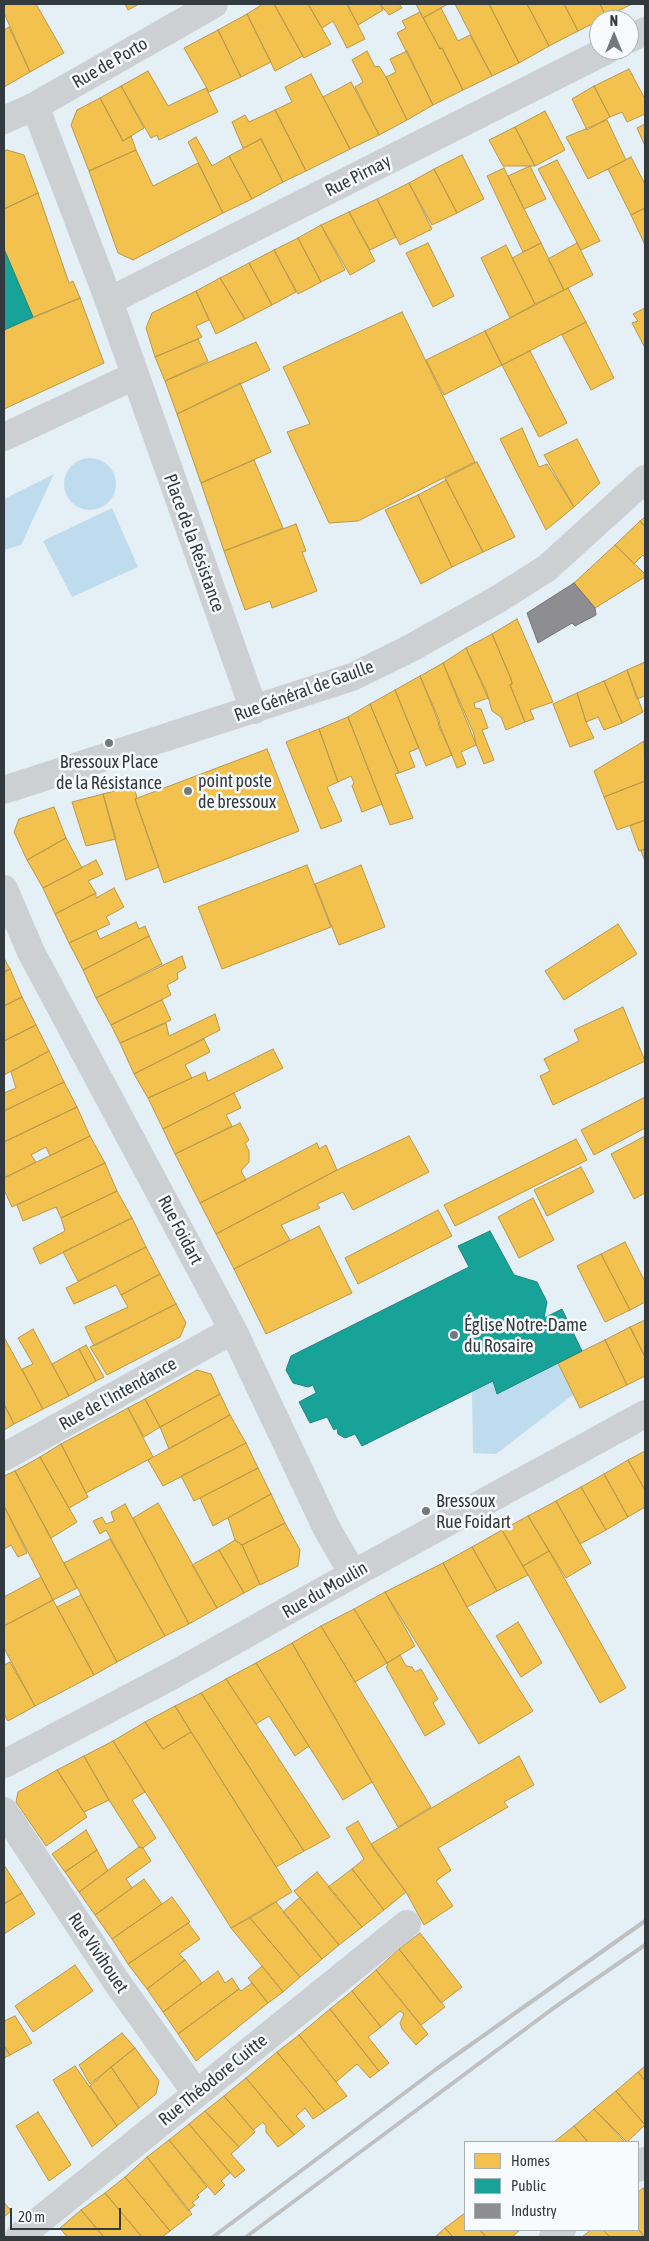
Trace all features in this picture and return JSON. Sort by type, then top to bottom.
[{"type":"street","name":"Rue de Porto","points":[[4,120],[35,106],[214,4]]},
{"type":"street","name":"Rue Pirnay","points":[[109,301],[589,60]]},
{"type":"street","name":"Place de la Résistance","points":[[35,106],[109,301],[254,710]]},
{"type":"street","points":[[4,437],[134,376]]},
{"type":"street","name":"Rue Général de Gaulle","points":[[4,790],[352,677],[411,648],[500,598],[547,568],[645,480]]},
{"type":"street","name":"Rue Foidart","points":[[4,889],[31,952],[233,1330],[327,1529],[352,1574]]},
{"type":"street","name":"Rue de l'Intendance","points":[[4,1457],[233,1330]]},
{"type":"street","name":"Rue du Moulin","points":[[4,1764],[173,1675],[352,1574],[645,1414]]},
{"type":"street","name":"Rue Vivihouet","points":[[4,1810],[116,1981],[196,2093]]},
{"type":"street","name":"Rue Théodore Cuitte","points":[[19,2237],[407,1924]]},
{"type":"shaded area","points":[[85,458],[95,458],[109,465],[116,479],[116,489],[109,503],[95,510],[85,510],[75,506],[68,499],[64,489],[64,479],[68,469],[75,462]]},
{"type":"shaded area","points":[[54,474],[21,545],[4,550],[4,499]]},
{"type":"shaded area","points":[[112,508],[138,567],[72,597],[43,541]]},
{"type":"shaded area","points":[[558,1363],[574,1394],[496,1454],[473,1453],[472,1392],[493,1381],[497,1393]]},
{"type":"building: Homes","points":[[4,4],[36,4],[64,53],[30,72],[4,13]]},
{"type":"building: Homes","points":[[125,4],[139,4],[128,10]]},
{"type":"building: Homes","points":[[263,4],[274,4],[303,56],[275,71],[247,14]]},
{"type":"building: Homes","points":[[274,4],[308,4],[331,44],[304,58]]},
{"type":"building: Homes","points":[[308,4],[347,4],[365,39],[347,48],[333,21],[322,28]]},
{"type":"building: Homes","points":[[347,4],[380,4],[383,10],[358,25]]},
{"type":"building: Homes","points":[[380,4],[399,4],[402,8],[389,15]]},
{"type":"building: Homes","points":[[416,4],[448,4],[423,18]]},
{"type":"building: Homes","points":[[455,4],[489,4],[519,63],[492,76]]},
{"type":"building: Homes","points":[[489,4],[527,4],[549,46],[519,63]]},
{"type":"building: Homes","points":[[527,4],[564,4],[578,31],[549,46]]},
{"type":"building: Homes","points":[[564,4],[600,4],[603,10],[589,10],[589,26],[578,31]]},
{"type":"building: Homes","points":[[600,4],[632,4],[620,10],[603,10]]},
{"type":"building: Homes","points":[[441,8],[458,41],[470,35],[492,76],[463,90],[442,48],[440,49],[423,18]]},
{"type":"building: Homes","points":[[420,12],[440,49],[442,48],[463,90],[433,105],[397,33],[406,28],[402,21]]},
{"type":"building: Homes","points":[[247,14],[271,62],[241,77],[218,30]]},
{"type":"building: Homes","points":[[9,27],[30,72],[4,87],[4,30]]},
{"type":"building: Homes","points":[[218,30],[241,77],[209,92],[184,48]]},
{"type":"building: Homes","points":[[367,51],[375,67],[379,66],[386,77],[407,120],[379,135],[355,87],[363,82],[352,60]]},
{"type":"building: Homes","points":[[407,51],[433,105],[407,120],[386,77],[396,72],[390,59]]},
{"type":"building: Homes","points":[[629,69],[645,99],[645,114],[627,122],[622,112],[610,117],[594,86]]},
{"type":"building: Homes","points":[[148,71],[168,106],[206,88],[218,112],[159,140],[157,135],[151,138],[121,86]]},
{"type":"building: Homes","points":[[311,74],[350,149],[306,171],[275,110],[292,102],[285,87]]},
{"type":"building: Homes","points":[[351,82],[379,135],[350,149],[323,97]]},
{"type":"building: Homes","points":[[121,86],[144,128],[123,141],[100,98]]},
{"type":"building: Homes","points":[[594,86],[610,117],[587,130],[572,99]]},
{"type":"building: Homes","points":[[100,98],[123,141],[131,136],[136,150],[89,171],[71,125],[77,110]]},
{"type":"building: Homes","points":[[275,110],[306,171],[283,182],[261,139],[243,148],[232,122],[245,115],[249,122]]},
{"type":"building: Homes","points":[[545,111],[565,150],[535,166],[515,127]]},
{"type":"building: Homes","points":[[607,120],[626,160],[588,179],[566,137]]},
{"type":"building: Homes","points":[[645,124],[645,146],[637,128]]},
{"type":"building: Homes","points":[[515,127],[535,166],[503,166],[489,140]]},
{"type":"building: Homes","points":[[196,137],[212,166],[229,156],[252,199],[223,213],[188,142]]},
{"type":"building: Homes","points":[[261,139],[283,182],[252,199],[229,156]]},
{"type":"building: Homes","points":[[7,150],[24,155],[38,193],[4,209],[4,151]]},
{"type":"building: Homes","points":[[136,150],[153,186],[198,163],[223,213],[133,260],[118,253],[89,171]]},
{"type":"building: Homes","points":[[462,155],[484,199],[457,213],[434,169]]},
{"type":"building: Homes","points":[[631,157],[645,184],[645,208],[631,215],[608,169]]},
{"type":"building: Homes","points":[[557,160],[600,241],[581,250],[538,169]]},
{"type":"building: Homes","points":[[530,166],[546,199],[524,209],[508,176]]},
{"type":"building: Homes","points":[[504,168],[541,243],[523,252],[487,176]]},
{"type":"building: Homes","points":[[434,169],[457,213],[432,225],[409,183]]},
{"type":"building: Homes","points":[[409,183],[432,229],[400,245],[377,199]]},
{"type":"building: Homes","points":[[38,193],[69,283],[73,281],[80,298],[33,317],[4,249],[4,209]]},
{"type":"building: Homes","points":[[377,199],[396,237],[370,250],[349,212]]},
{"type":"building: Homes","points":[[645,208],[645,245],[631,215]]},
{"type":"building: Homes","points":[[349,212],[375,261],[350,275],[321,225]]},
{"type":"building: Homes","points":[[321,225],[345,270],[321,282],[298,238]]},
{"type":"building: Homes","points":[[298,238],[321,282],[298,294],[274,250]]},
{"type":"building: Homes","points":[[428,243],[454,296],[433,307],[406,253]]},
{"type":"building: Homes","points":[[541,243],[564,290],[535,304],[512,258]]},
{"type":"building: Homes","points":[[577,243],[593,275],[564,290],[548,259]]},
{"type":"building: Homes","points":[[506,245],[535,304],[510,318],[481,258]]},
{"type":"building: Homes","points":[[274,250],[296,292],[272,305],[249,263]]},
{"type":"building: Homes","points":[[249,263],[272,305],[245,319],[220,278]]},
{"type":"building: Homes","points":[[220,278],[245,319],[216,334],[196,291]]},
{"type":"building: Homes","points":[[568,288],[586,322],[502,365],[485,331]]},
{"type":"building: Homes","points":[[196,291],[209,320],[196,326],[202,337],[155,357],[146,328],[152,313]]},
{"type":"building: Homes","points":[[80,298],[104,363],[4,409],[4,330]]},
{"type":"building: Homes","points":[[645,308],[645,348],[632,323],[638,321],[633,314]]},
{"type":"building: Homes","points":[[402,312],[475,462],[358,521],[329,523],[287,432],[310,424],[283,367]]},
{"type":"building: Homes","points":[[586,322],[614,378],[591,390],[562,335]]},
{"type":"building: Homes","points":[[485,331],[502,365],[444,395],[426,360]]},
{"type":"building: Homes","points":[[198,339],[208,361],[165,381],[155,357]]},
{"type":"building: Homes","points":[[256,342],[270,370],[177,414],[165,381]]},
{"type":"building: Homes","points":[[530,351],[567,423],[539,437],[502,365]]},
{"type":"building: Homes","points":[[240,383],[271,452],[201,483],[177,414]]},
{"type":"building: Homes","points":[[522,428],[539,467],[547,464],[574,507],[546,530],[500,439]]},
{"type":"building: Homes","points":[[577,439],[600,483],[574,507],[544,455]]},
{"type":"building: Homes","points":[[254,460],[283,528],[224,551],[201,483]]},
{"type":"building: Homes","points":[[477,462],[515,537],[483,552],[445,478]]},
{"type":"building: Homes","points":[[446,480],[483,552],[452,567],[418,495]]},
{"type":"building: Homes","points":[[418,495],[452,567],[421,584],[385,510]]},
{"type":"building: Homes","points":[[645,517],[645,527],[640,521]]},
{"type":"building: Homes","points":[[640,521],[645,527],[645,558],[643,555],[634,564],[615,545]]},
{"type":"building: Homes","points":[[296,524],[306,551],[302,552],[317,591],[272,608],[270,601],[245,610],[224,551]]},
{"type":"building: Homes","points":[[615,545],[645,574],[645,577],[595,608],[574,583]]},
{"type":"building: Homes","points":[[517,619],[553,702],[530,710],[534,719],[525,722],[510,685],[512,684],[511,679],[492,634]]},
{"type":"building: Homes","points":[[492,634],[511,679],[512,684],[510,685],[525,722],[506,730],[501,717],[492,711],[487,693],[466,648]]},
{"type":"building: Homes","points":[[466,648],[488,698],[474,703],[475,708],[481,709],[488,728],[482,730],[494,760],[484,764],[443,663]]},
{"type":"building: Homes","points":[[645,662],[645,696],[637,699],[627,670]]},
{"type":"building: Homes","points":[[443,663],[474,734],[476,745],[461,752],[466,764],[457,768],[420,676]]},
{"type":"building: Homes","points":[[627,670],[643,712],[622,723],[604,681]]},
{"type":"building: Homes","points":[[420,676],[452,755],[426,766],[395,690]]},
{"type":"building: Homes","points":[[604,681],[622,723],[604,730],[598,717],[586,722],[577,693]]},
{"type":"building: Homes","points":[[395,690],[419,748],[409,752],[415,767],[399,773],[370,704]]},
{"type":"building: Homes","points":[[577,693],[586,722],[594,738],[570,747],[553,704]]},
{"type":"building: Homes","points":[[370,704],[399,773],[395,774],[413,818],[390,825],[348,717]]},
{"type":"building: Homes","points":[[348,717],[382,804],[362,812],[352,786],[354,783],[351,776],[338,782],[319,729]]},
{"type":"building: Homes","points":[[319,729],[338,782],[327,787],[342,821],[321,829],[286,742]]},
{"type":"building: Homes","points":[[644,741],[645,781],[604,797],[594,771]]},
{"type":"building: Homes","points":[[267,749],[299,831],[164,883],[135,799]]},
{"type":"building: Homes","points":[[645,781],[645,820],[617,830],[604,797]]},
{"type":"building: Homes","points":[[133,786],[137,797],[135,799],[159,867],[126,880],[103,794]]},
{"type":"building: Homes","points":[[103,794],[116,839],[86,846],[72,802]]},
{"type":"building: Homes","points":[[54,807],[66,838],[27,860],[14,832],[19,819]]},
{"type":"building: Homes","points":[[645,820],[645,849],[639,851],[630,826]]},
{"type":"building: Homes","points":[[66,838],[82,868],[43,888],[27,860]]},
{"type":"building: Homes","points":[[645,849],[645,861],[641,851]]},
{"type":"building: Homes","points":[[96,860],[103,874],[88,881],[96,893],[55,914],[43,888]]},
{"type":"building: Homes","points":[[307,865],[331,927],[222,969],[198,907]]},
{"type":"building: Homes","points":[[361,865],[385,927],[339,945],[315,884]]},
{"type":"building: Homes","points":[[114,888],[124,907],[106,917],[110,924],[69,943],[55,914],[96,893],[96,898]]},
{"type":"building: Homes","points":[[136,922],[139,929],[145,926],[149,936],[83,970],[69,943],[96,930],[100,939]]},
{"type":"building: Homes","points":[[618,924],[637,954],[564,1000],[545,971]]},
{"type":"building: Homes","points":[[149,936],[162,964],[96,998],[83,970]]},
{"type":"building: Homes","points":[[182,956],[186,968],[177,973],[178,979],[167,985],[171,995],[111,1025],[96,998]]},
{"type":"building: Homes","points":[[4,958],[10,969],[4,972]]},
{"type":"building: Homes","points":[[10,969],[22,997],[4,1006],[4,972]]},
{"type":"building: Homes","points":[[22,997],[36,1025],[4,1041],[4,1006]]},
{"type":"building: Homes","points":[[162,1000],[171,1020],[120,1043],[111,1025]]},
{"type":"building: Homes","points":[[623,1007],[645,1061],[553,1105],[540,1076],[550,1071],[544,1059],[579,1041],[574,1030]]},
{"type":"building: Homes","points":[[215,1014],[220,1030],[134,1074],[120,1043],[166,1023],[169,1036]]},
{"type":"building: Homes","points":[[36,1025],[49,1051],[4,1075],[4,1041]]},
{"type":"building: Homes","points":[[204,1039],[210,1052],[185,1065],[192,1078],[148,1098],[134,1074]]},
{"type":"building: Homes","points":[[273,1049],[283,1068],[163,1129],[148,1098],[205,1072],[208,1081]]},
{"type":"building: Homes","points":[[49,1051],[64,1082],[4,1111],[4,1093],[16,1088],[11,1072]]},
{"type":"building: Homes","points":[[64,1082],[77,1107],[4,1142],[4,1111]]},
{"type":"building: Homes","points":[[234,1093],[241,1108],[226,1115],[232,1126],[175,1154],[163,1129]]},
{"type":"building: Homes","points":[[645,1097],[645,1128],[594,1155],[581,1130]]},
{"type":"building: Homes","points":[[77,1107],[90,1136],[50,1156],[46,1147],[31,1155],[36,1162],[4,1178],[4,1142]]},
{"type":"building: Homes","points":[[240,1123],[249,1140],[245,1143],[249,1151],[249,1162],[241,1171],[246,1180],[200,1203],[175,1154]]},
{"type":"building: Homes","points":[[90,1136],[105,1163],[12,1207],[4,1190],[4,1178]]},
{"type":"building: Homes","points":[[409,1136],[429,1172],[353,1210],[343,1192],[317,1204],[320,1208],[281,1225],[290,1240],[234,1269],[216,1234],[337,1170]]},
{"type":"building: Homes","points":[[645,1136],[645,1193],[634,1199],[611,1154]]},
{"type":"building: Homes","points":[[576,1139],[587,1160],[455,1226],[444,1205]]},
{"type":"building: Homes","points":[[317,1143],[319,1149],[326,1145],[337,1170],[216,1234],[200,1203]]},
{"type":"building: Homes","points":[[105,1163],[117,1191],[61,1218],[56,1207],[23,1221],[17,1205]]},
{"type":"building: Homes","points":[[581,1167],[594,1192],[547,1216],[534,1190]]},
{"type":"building: Homes","points":[[117,1191],[132,1218],[40,1264],[33,1248],[65,1231],[61,1218]]},
{"type":"building: Homes","points":[[533,1198],[554,1240],[519,1258],[498,1217]]},
{"type":"building: Homes","points":[[438,1210],[452,1236],[358,1284],[345,1258]]},
{"type":"building: Homes","points":[[132,1218],[146,1247],[78,1281],[63,1252]]},
{"type":"building: Homes","points":[[319,1226],[352,1293],[266,1334],[234,1269]]},
{"type":"building: Homes","points":[[625,1242],[645,1282],[645,1302],[630,1310],[601,1254]]},
{"type":"building: Homes","points":[[146,1247],[160,1274],[121,1295],[116,1285],[74,1304],[66,1288]]},
{"type":"building: Homes","points":[[601,1254],[630,1310],[605,1322],[577,1266]]},
{"type":"building: Homes","points":[[160,1274],[176,1304],[94,1346],[85,1327],[128,1307],[121,1295]]},
{"type":"building: Homes","points":[[176,1304],[186,1323],[180,1337],[107,1375],[90,1347]]},
{"type":"building: Homes","points":[[645,1320],[645,1357],[630,1327]]},
{"type":"building: Homes","points":[[630,1327],[645,1357],[645,1376],[627,1385],[605,1340]]},
{"type":"building: Homes","points":[[33,1329],[69,1396],[43,1409],[22,1369],[33,1364],[18,1338]]},
{"type":"building: Homes","points":[[4,1337],[43,1409],[14,1424],[4,1404]]},
{"type":"building: Homes","points":[[605,1340],[627,1385],[580,1408],[558,1363]]},
{"type":"building: Homes","points":[[86,1345],[104,1377],[96,1381],[79,1349]]},
{"type":"building: Homes","points":[[79,1349],[96,1381],[69,1396],[52,1364]]},
{"type":"building: Homes","points":[[197,1370],[211,1374],[220,1394],[160,1427],[145,1399]]},
{"type":"building: Homes","points":[[220,1394],[230,1415],[169,1449],[160,1427]]},
{"type":"building: Homes","points":[[145,1399],[160,1427],[144,1437],[128,1408]]},
{"type":"building: Homes","points":[[4,1404],[14,1424],[4,1430]]},
{"type":"building: Homes","points":[[128,1408],[153,1457],[86,1493],[61,1444]]},
{"type":"building: Homes","points":[[230,1415],[246,1443],[163,1486],[148,1460]]},
{"type":"building: Homes","points":[[246,1443],[258,1468],[194,1501],[181,1476]]},
{"type":"building: Homes","points":[[61,1444],[88,1497],[69,1508],[40,1457]]},
{"type":"building: Homes","points":[[645,1451],[645,1490],[628,1460]]},
{"type":"building: Homes","points":[[40,1457],[77,1522],[51,1538],[15,1471]]},
{"type":"building: Homes","points":[[628,1460],[645,1490],[645,1507],[628,1517],[604,1474]]},
{"type":"building: Homes","points":[[258,1468],[271,1494],[213,1526],[200,1498]]},
{"type":"building: Homes","points":[[15,1471],[77,1588],[53,1600],[4,1506],[4,1476]]},
{"type":"building: Homes","points":[[604,1474],[628,1517],[606,1530],[581,1487]]},
{"type":"building: Homes","points":[[581,1487],[606,1530],[580,1544],[556,1501]]},
{"type":"building: Homes","points":[[271,1494],[285,1523],[242,1545],[235,1540],[228,1518]]},
{"type":"building: Homes","points":[[556,1501],[591,1563],[566,1578],[528,1516]]},
{"type":"building: Homes","points":[[158,1503],[217,1608],[189,1624],[133,1518]]},
{"type":"building: Homes","points":[[125,1504],[189,1624],[165,1636],[106,1530],[100,1534],[93,1521],[102,1517],[106,1524],[114,1521],[111,1512]]},
{"type":"building: Homes","points":[[4,1506],[27,1553],[18,1557],[11,1545],[4,1549]]},
{"type":"building: Homes","points":[[528,1516],[549,1551],[523,1566],[502,1530]]},
{"type":"building: Homes","points":[[285,1523],[300,1550],[298,1566],[260,1585],[242,1545]]},
{"type":"building: Homes","points":[[502,1530],[528,1575],[497,1591],[472,1547]]},
{"type":"building: Homes","points":[[110,1539],[165,1636],[117,1662],[64,1563]]},
{"type":"building: Homes","points":[[235,1540],[242,1545],[260,1584],[244,1593],[219,1550]]},
{"type":"building: Homes","points":[[472,1547],[497,1591],[467,1607],[443,1563]]},
{"type":"building: Homes","points":[[219,1550],[244,1593],[217,1608],[192,1565]]},
{"type":"building: Homes","points":[[549,1551],[626,1688],[600,1703],[523,1566]]},
{"type":"building: Homes","points":[[443,1563],[467,1607],[533,1711],[479,1744],[385,1592]]},
{"type":"building: Homes","points":[[41,1577],[53,1600],[4,1626],[4,1597]]},
{"type":"building: Homes","points":[[385,1592],[415,1646],[387,1663],[354,1609]]},
{"type":"building: Homes","points":[[81,1595],[117,1662],[94,1675],[57,1607]]},
{"type":"building: Homes","points":[[53,1600],[94,1675],[35,1706],[4,1648],[4,1626]]},
{"type":"building: Homes","points":[[354,1609],[387,1663],[355,1682],[321,1626]]},
{"type":"building: Homes","points":[[518,1622],[542,1663],[521,1677],[496,1636]]},
{"type":"building: Homes","points":[[321,1626],[431,1807],[398,1827],[292,1643]]},
{"type":"building: Homes","points":[[292,1643],[372,1782],[343,1800],[256,1663]]},
{"type":"building: Homes","points":[[400,1655],[406,1666],[412,1667],[415,1672],[421,1669],[438,1699],[433,1703],[445,1724],[425,1736],[386,1667],[387,1663]]},
{"type":"building: Homes","points":[[10,1662],[35,1706],[8,1721],[4,1714],[4,1665]]},
{"type":"building: Homes","points":[[256,1663],[309,1746],[295,1756],[269,1716],[256,1724],[226,1679]]},
{"type":"building: Homes","points":[[226,1679],[330,1837],[304,1851],[201,1693]]},
{"type":"building: Homes","points":[[201,1693],[304,1851],[276,1867],[175,1706]]},
{"type":"building: Homes","points":[[175,1706],[191,1732],[163,1749],[145,1722]]},
{"type":"building: Homes","points":[[145,1722],[163,1749],[191,1732],[292,1892],[231,1928],[113,1741]]},
{"type":"building: Homes","points":[[113,1741],[145,1792],[132,1800],[156,1838],[143,1848],[139,1847],[84,1756]]},
{"type":"building: Homes","points":[[84,1756],[109,1800],[84,1812],[57,1770]]},
{"type":"building: Homes","points":[[519,1756],[534,1785],[504,1802],[508,1807],[438,1848],[451,1870],[436,1881],[453,1906],[424,1925],[406,1892],[371,1844]]},
{"type":"building: Homes","points":[[57,1770],[87,1817],[46,1846],[16,1802],[18,1792]]},
{"type":"building: Homes","points":[[358,1821],[375,1851],[406,1892],[384,1910],[352,1869],[364,1859],[346,1828]]},
{"type":"building: Homes","points":[[86,1830],[97,1850],[65,1872],[52,1854]]},
{"type":"building: Homes","points":[[139,1847],[143,1848],[151,1861],[126,1879],[132,1888],[95,1915],[79,1892]]},
{"type":"building: Homes","points":[[97,1850],[108,1871],[79,1892],[65,1872]]},
{"type":"building: Homes","points":[[4,1865],[22,1893],[4,1904]]},
{"type":"building: Homes","points":[[352,1869],[384,1910],[362,1927],[328,1887]]},
{"type":"building: Homes","points":[[317,1872],[362,1927],[339,1945],[294,1891]]},
{"type":"building: Homes","points":[[144,1879],[162,1904],[112,1939],[95,1915]]},
{"type":"building: Homes","points":[[22,1893],[35,1914],[4,1934],[4,1904]]},
{"type":"building: Homes","points":[[172,1897],[190,1922],[128,1964],[112,1939]]},
{"type":"building: Homes","points":[[300,1897],[339,1945],[322,1959],[283,1912]]},
{"type":"building: Homes","points":[[276,1902],[322,1959],[300,1977],[250,1918]]},
{"type":"building: Homes","points":[[250,1918],[300,1977],[283,1992],[231,1928]]},
{"type":"building: Homes","points":[[188,1923],[200,1939],[179,1954],[185,1960],[147,1989],[128,1964]]},
{"type":"building: Homes","points":[[420,1933],[462,1987],[441,2003],[399,1949]]},
{"type":"building: Homes","points":[[399,1949],[445,2007],[421,2025],[376,1970]]},
{"type":"building: Homes","points":[[185,1960],[202,1983],[163,2012],[147,1989]]},
{"type":"building: Homes","points":[[75,1965],[93,1991],[33,2032],[15,2006]]},
{"type":"building: Homes","points":[[262,1966],[283,1992],[268,2003],[248,1978]]},
{"type":"building: Homes","points":[[376,1970],[428,2034],[416,2045],[402,2029],[400,2023],[404,2014],[400,2011],[381,2027],[352,1991]]},
{"type":"building: Homes","points":[[218,1971],[225,1983],[232,1978],[239,1989],[178,2034],[163,2012]]},
{"type":"building: Homes","points":[[252,1983],[268,2003],[196,2061],[178,2034],[239,1989],[241,1991]]},
{"type":"building: Homes","points":[[352,1991],[381,2027],[368,2037],[389,2063],[379,2071],[330,2009]]},
{"type":"building: Homes","points":[[330,2009],[379,2071],[370,2078],[357,2064],[336,2082],[299,2035]]},
{"type":"building: Homes","points":[[15,2016],[32,2043],[10,2055],[4,2046],[4,2021]]},
{"type":"building: Homes","points":[[122,2033],[135,2048],[90,2084],[79,2065]]},
{"type":"building: Homes","points":[[299,2035],[347,2096],[325,2111],[277,2052]]},
{"type":"building: Homes","points":[[4,2046],[10,2055],[4,2058]]},
{"type":"building: Homes","points":[[135,2048],[159,2081],[156,2094],[139,2108],[111,2067]]},
{"type":"building: Homes","points":[[277,2052],[325,2111],[313,2119],[305,2108],[296,2116],[305,2126],[294,2135],[246,2078]]},
{"type":"building: Homes","points":[[75,2066],[117,2126],[92,2147],[53,2080]]},
{"type":"building: Homes","points":[[645,2066],[645,2081],[638,2072]]},
{"type":"building: Homes","points":[[111,2067],[139,2108],[117,2126],[90,2086]]},
{"type":"building: Homes","points":[[638,2072],[645,2081],[645,2125],[616,2091]]},
{"type":"building: Homes","points":[[246,2078],[294,2135],[278,2147],[266,2132],[266,2126],[263,2122],[253,2130],[224,2096]]},
{"type":"building: Homes","points":[[616,2091],[645,2125],[626,2141],[594,2109]]},
{"type":"building: Homes","points":[[224,2096],[255,2132],[239,2147],[205,2111]]},
{"type":"building: Homes","points":[[594,2109],[624,2141],[587,2141],[574,2126]]},
{"type":"building: Homes","points":[[205,2111],[239,2147],[231,2154],[245,2170],[235,2178],[189,2124]]},
{"type":"building: Homes","points":[[38,2112],[71,2165],[49,2181],[16,2126]]},
{"type":"building: Homes","points":[[189,2124],[230,2173],[221,2181],[225,2185],[215,2195],[169,2140]]},
{"type":"building: Homes","points":[[574,2126],[587,2141],[555,2141]]},
{"type":"building: Homes","points":[[169,2140],[207,2187],[197,2195],[199,2197],[192,2203],[195,2205],[188,2211],[147,2157]]},
{"type":"building: Homes","points":[[147,2157],[192,2214],[170,2231],[125,2177]]},
{"type":"building: Homes","points":[[125,2177],[170,2231],[162,2237],[142,2237],[105,2193]]},
{"type":"building: Homes","points":[[643,2188],[645,2192],[645,2237],[639,2230],[639,2191]]},
{"type":"building: Homes","points":[[105,2193],[142,2237],[104,2237],[81,2210]]},
{"type":"building: Homes","points":[[4,2202],[11,2211],[4,2217]]},
{"type":"building: Homes","points":[[81,2210],[104,2237],[67,2237],[60,2228]]},
{"type":"building: Homes","points":[[464,2214],[464,2231],[481,2231],[486,2237],[453,2237],[445,2228]]},
{"type":"building: Homes","points":[[445,2228],[453,2237],[435,2237]]},
{"type":"building: Homes","points":[[639,2230],[644,2237],[610,2237],[604,2231]]},
{"type":"building: Homes","points":[[481,2231],[519,2231],[512,2237],[486,2237]]},
{"type":"building: Homes","points":[[590,2231],[604,2231],[610,2237],[582,2237]]},
{"type":"building: Public","points":[[4,249],[33,317],[4,330]]},
{"type":"building: Public","name":"Église Notre-Dame du Rosaire","points":[[490,1231],[514,1275],[537,1282],[547,1302],[544,1318],[562,1309],[582,1351],[497,1394],[493,1381],[362,1446],[355,1434],[345,1438],[338,1434],[337,1428],[334,1430],[327,1417],[310,1423],[299,1402],[316,1393],[313,1385],[308,1387],[293,1383],[286,1370],[291,1356],[469,1267],[458,1246]]},
{"type":"building: Industry","points":[[574,583],[595,608],[596,615],[575,626],[572,623],[538,643],[527,613]]},
{"type":"railway","points":[[213,2237],[435,2070],[645,1921]]},
{"type":"railway","points":[[246,2237],[555,2007],[645,1945]]},
{"type":"place","name":"Bressoux Place de la Résistance","points":[[109,743]]},
{"type":"place","name":"point poste de bressoux","points":[[188,791]]},
{"type":"place","name":"Église Notre-Dame du Rosaire","points":[[454,1335]]},
{"type":"place","name":"Bressoux Rue Foidart","points":[[426,1511]]}]
